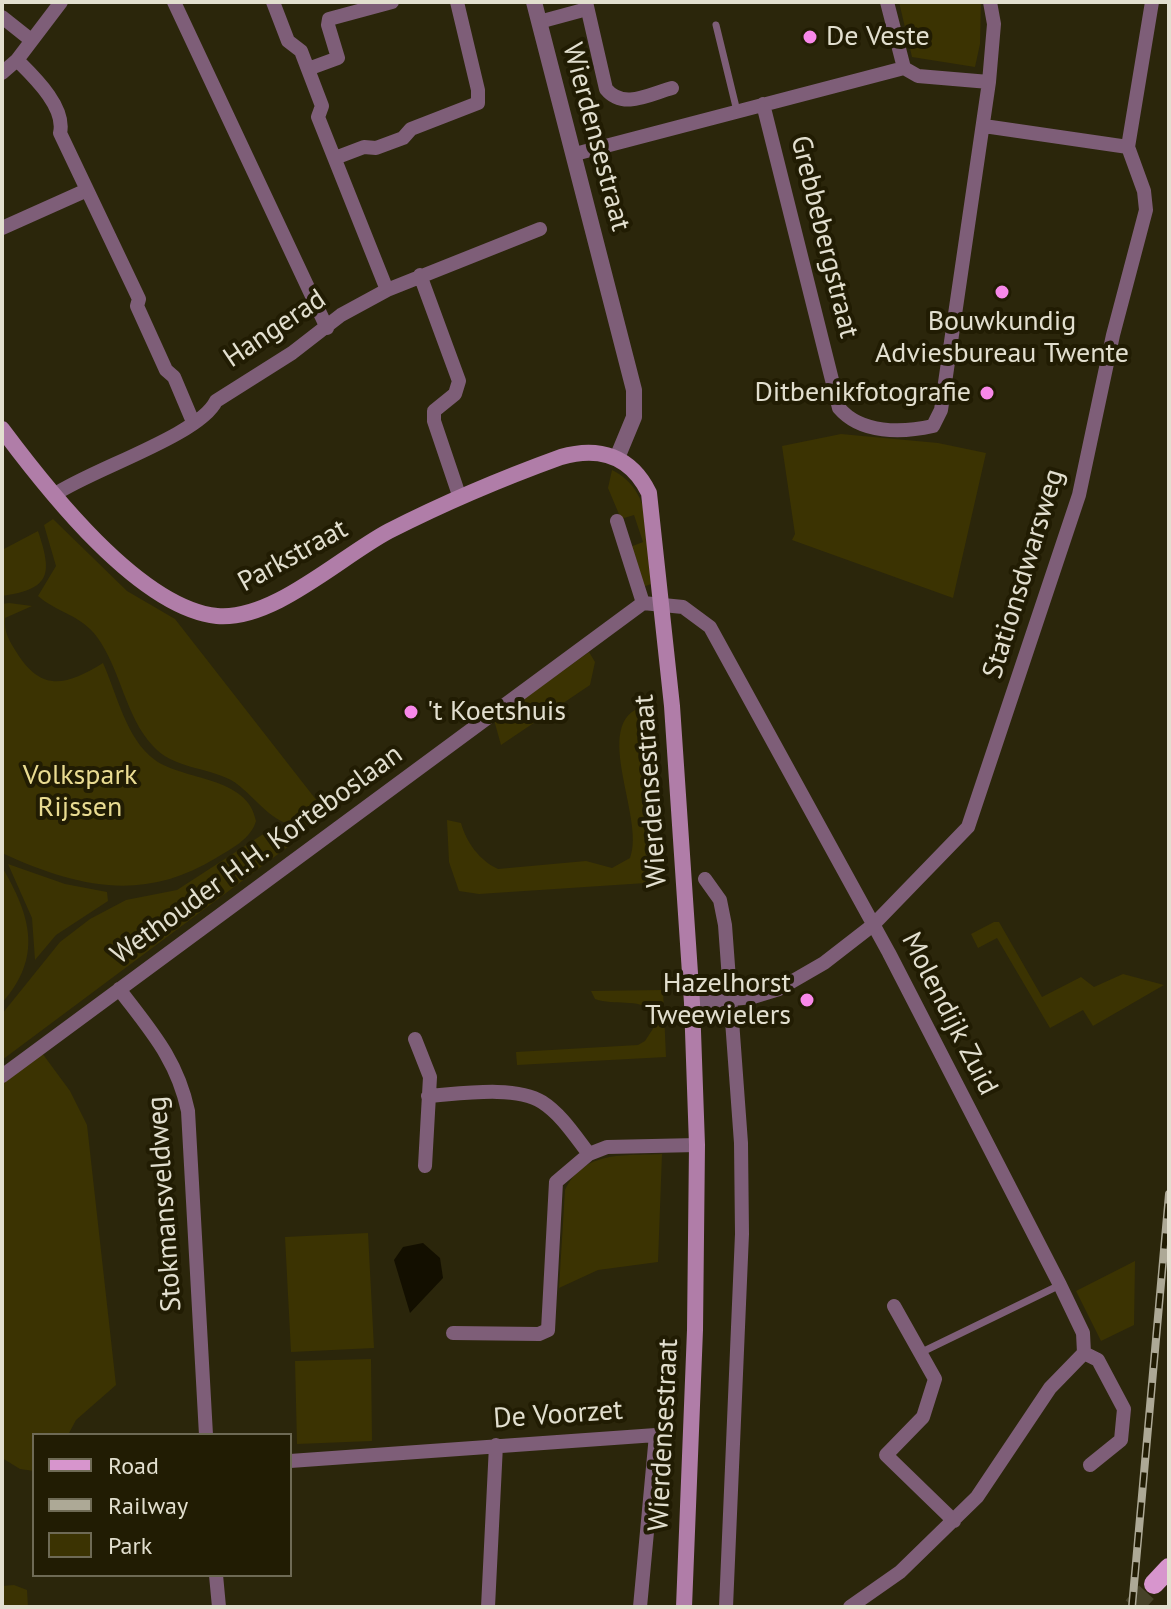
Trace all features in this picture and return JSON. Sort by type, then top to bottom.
[{"type":"main road","name":"Parkstraat","points":[[2,429],[78,523],[156,592],[196,611],[218,616],[240,615],[270,605],[388,532],[460,498],[580,451],[617,458]]},
{"type":"main road","name":"Wierdensestraat","points":[[617,458],[635,471],[649,493],[663,605],[692,1003],[697,1145],[695,1330],[684,1607]]},
{"type":"main road","points":[[1154,1584],[1169,1568]]},
{"type":"street","points":[[2,73],[17,60],[61,2]]},
{"type":"street","points":[[174,2],[327,328]]},
{"type":"street","points":[[273,2],[288,41],[301,51],[322,106],[318,117],[387,290]]},
{"type":"street","points":[[308,69],[338,58],[329,19],[392,2]]},
{"type":"street","points":[[335,158],[403,138],[411,129],[478,103],[478,90],[457,2]]},
{"type":"street","name":"Wierdensestraat","points":[[534,2],[634,390],[634,417],[617,458]]},
{"type":"street","points":[[887,2],[904,68]]},
{"type":"street","name":"Grebbebergstraat","points":[[763,104],[839,408],[849,420],[866,427],[916,430],[933,426],[941,410],[984,126],[994,24],[990,2]]},
{"type":"street","name":"Stationsdwarsweg","points":[[692,1003],[728,1000],[779,989],[824,963],[873,925],[968,827],[1079,495],[1113,335],[1146,210],[1144,191],[1128,147],[1152,2]]},
{"type":"street","points":[[539,22],[586,6]]},
{"type":"street","name":"Wierdensestraat","points":[[586,6],[606,89],[613,97],[625,101],[672,88]]},
{"type":"street","points":[[2,17],[31,40]]},
{"type":"street","points":[[17,60],[44,88],[87,190],[139,299],[137,306],[166,370],[174,377],[193,422]]},
{"type":"street","points":[[575,154],[904,68],[918,76],[989,82]]},
{"type":"street","points":[[984,126],[1128,147]]},
{"type":"street","points":[[2,228],[87,190]]},
{"type":"street","name":"Hangerad","points":[[54,495],[211,411],[216,401],[327,328],[341,315],[420,275],[494,250],[540,229]]},
{"type":"street","points":[[420,275],[459,381],[455,394],[434,411],[434,421],[460,498]]},
{"type":"street","points":[[617,521],[643,603],[663,605]]},
{"type":"street","name":"Wethouder H.H. Korteboslaan","points":[[2,1076],[643,603]]},
{"type":"street","name":"Molendijk Zuid","points":[[663,605],[683,607],[710,627],[873,925],[1060,1285],[1083,1333],[1084,1353],[1098,1360],[1124,1409],[1121,1440],[1090,1465]]},
{"type":"street","name":"Wierdensestraat","points":[[705,879],[723,911],[741,1143],[742,1234],[726,1607]]},
{"type":"street","name":"Stokmansveldweg","points":[[119,989],[166,1051],[181,1080],[188,1111],[206,1433]]},
{"type":"street","points":[[415,1039],[430,1077],[425,1166]]},
{"type":"street","points":[[428,1096],[496,1092],[540,1100],[558,1116],[589,1154]]},
{"type":"street","points":[[453,1333],[539,1334],[548,1330],[556,1182],[589,1154],[607,1147],[697,1145]]},
{"type":"street","points":[[894,1306],[935,1379],[923,1417],[886,1455],[954,1521]]},
{"type":"street","points":[[850,1607],[900,1572],[954,1521],[1005,1460],[1050,1388],[1084,1353]]},
{"type":"street","name":"De Voorzet","points":[[292,1461],[656,1435],[640,1607]]},
{"type":"street","points":[[488,1607],[496,1445]]},
{"type":"street","points":[[216,1577],[219,1607]]},
{"type":"lane","points":[[716,25],[737,111]]},
{"type":"lane","points":[[922,1352],[1060,1285]]},
{"type":"green space","points":[[899,2],[981,2],[980,44],[975,67],[912,57]]},
{"type":"green space","points":[[841,434],[938,443],[986,453],[953,598],[792,540],[795,534],[782,446]]},
{"type":"green space","points":[[612,470],[626,479],[642,504],[649,535],[651,584],[643,587],[630,547],[643,542],[634,515],[621,519],[608,488]]},
{"type":"green space","points":[[53,519],[127,591],[175,619],[328,815],[309,826],[285,823],[231,780],[179,763],[153,746],[136,721],[97,637],[84,624],[38,596],[56,566],[44,525]]},
{"type":"green space","points":[[38,531],[45,558],[44,577],[31,589],[2,596],[2,550]]},
{"type":"green space","name":"Volkspark Rijssen","points":[[2,604],[32,606],[5,618],[8,636],[26,666],[46,680],[56,681],[78,676],[103,663],[129,728],[145,751],[167,767],[228,787],[251,806],[256,821],[245,838],[189,872],[136,885],[83,881],[29,865],[2,853]]},
{"type":"green space","points":[[589,652],[595,662],[590,685],[501,745],[494,720]]},
{"type":"green space","points":[[651,705],[661,882],[479,894],[459,891],[449,862],[447,820],[461,823],[475,850],[498,869],[586,861],[612,868],[630,858],[633,840],[631,818],[619,746],[622,727],[632,712]]},
{"type":"green space","points":[[268,831],[290,836],[293,843],[2,1060],[2,1014],[60,942],[90,919],[126,900],[177,890]]},
{"type":"green space","points":[[8,864],[65,884],[107,892],[108,901],[56,935],[35,960],[32,918]]},
{"type":"green space","points":[[2,867],[26,919],[28,953],[15,986],[2,1003]]},
{"type":"green space","points":[[999,922],[1042,997],[1081,977],[1094,987],[1123,974],[1164,985],[1093,1026],[1083,1010],[1050,1028],[997,938],[978,948],[971,934]]},
{"type":"green space","points":[[663,990],[666,1057],[517,1065],[516,1052],[638,1045],[645,1041],[658,1021],[654,1011],[633,1003],[595,999],[591,991]]},
{"type":"green space","points":[[42,1053],[70,1091],[87,1125],[116,1385],[76,1420],[69,1433],[32,1433],[32,1471],[20,1469],[2,1458],[2,1083]]},
{"type":"green space","points":[[662,1154],[658,1262],[598,1270],[559,1288],[565,1190],[573,1177],[583,1168],[606,1158]]},
{"type":"green space","points":[[368,1233],[374,1348],[291,1352],[285,1237]]},
{"type":"green space","points":[[1135,1261],[1134,1325],[1101,1341],[1076,1291]]},
{"type":"green space","points":[[371,1359],[372,1441],[297,1444],[295,1361]]},
{"type":"green space","points":[[14,1585],[27,1590],[28,1607],[2,1607],[2,1586]]},
{"type":"shaded area","points":[[423,1243],[440,1258],[443,1278],[410,1313],[394,1260],[403,1247]]},
{"type":"tunnel","points":[[1133,1607],[1154,1584]]},
{"type":"railway","points":[[1132,1607],[1169,1194]]},
{"type":"place","name":"De Veste","points":[[810,37]]},
{"type":"place","name":"Bouwkundig Adviesbureau Twente","points":[[1002,292]]},
{"type":"place","name":"Ditbenikfotografie","points":[[987,393]]},
{"type":"place","name":"'t Koetshuis","points":[[411,712]]},
{"type":"place","name":"Hazelhorst Tweewielers","points":[[807,1000]]}]
